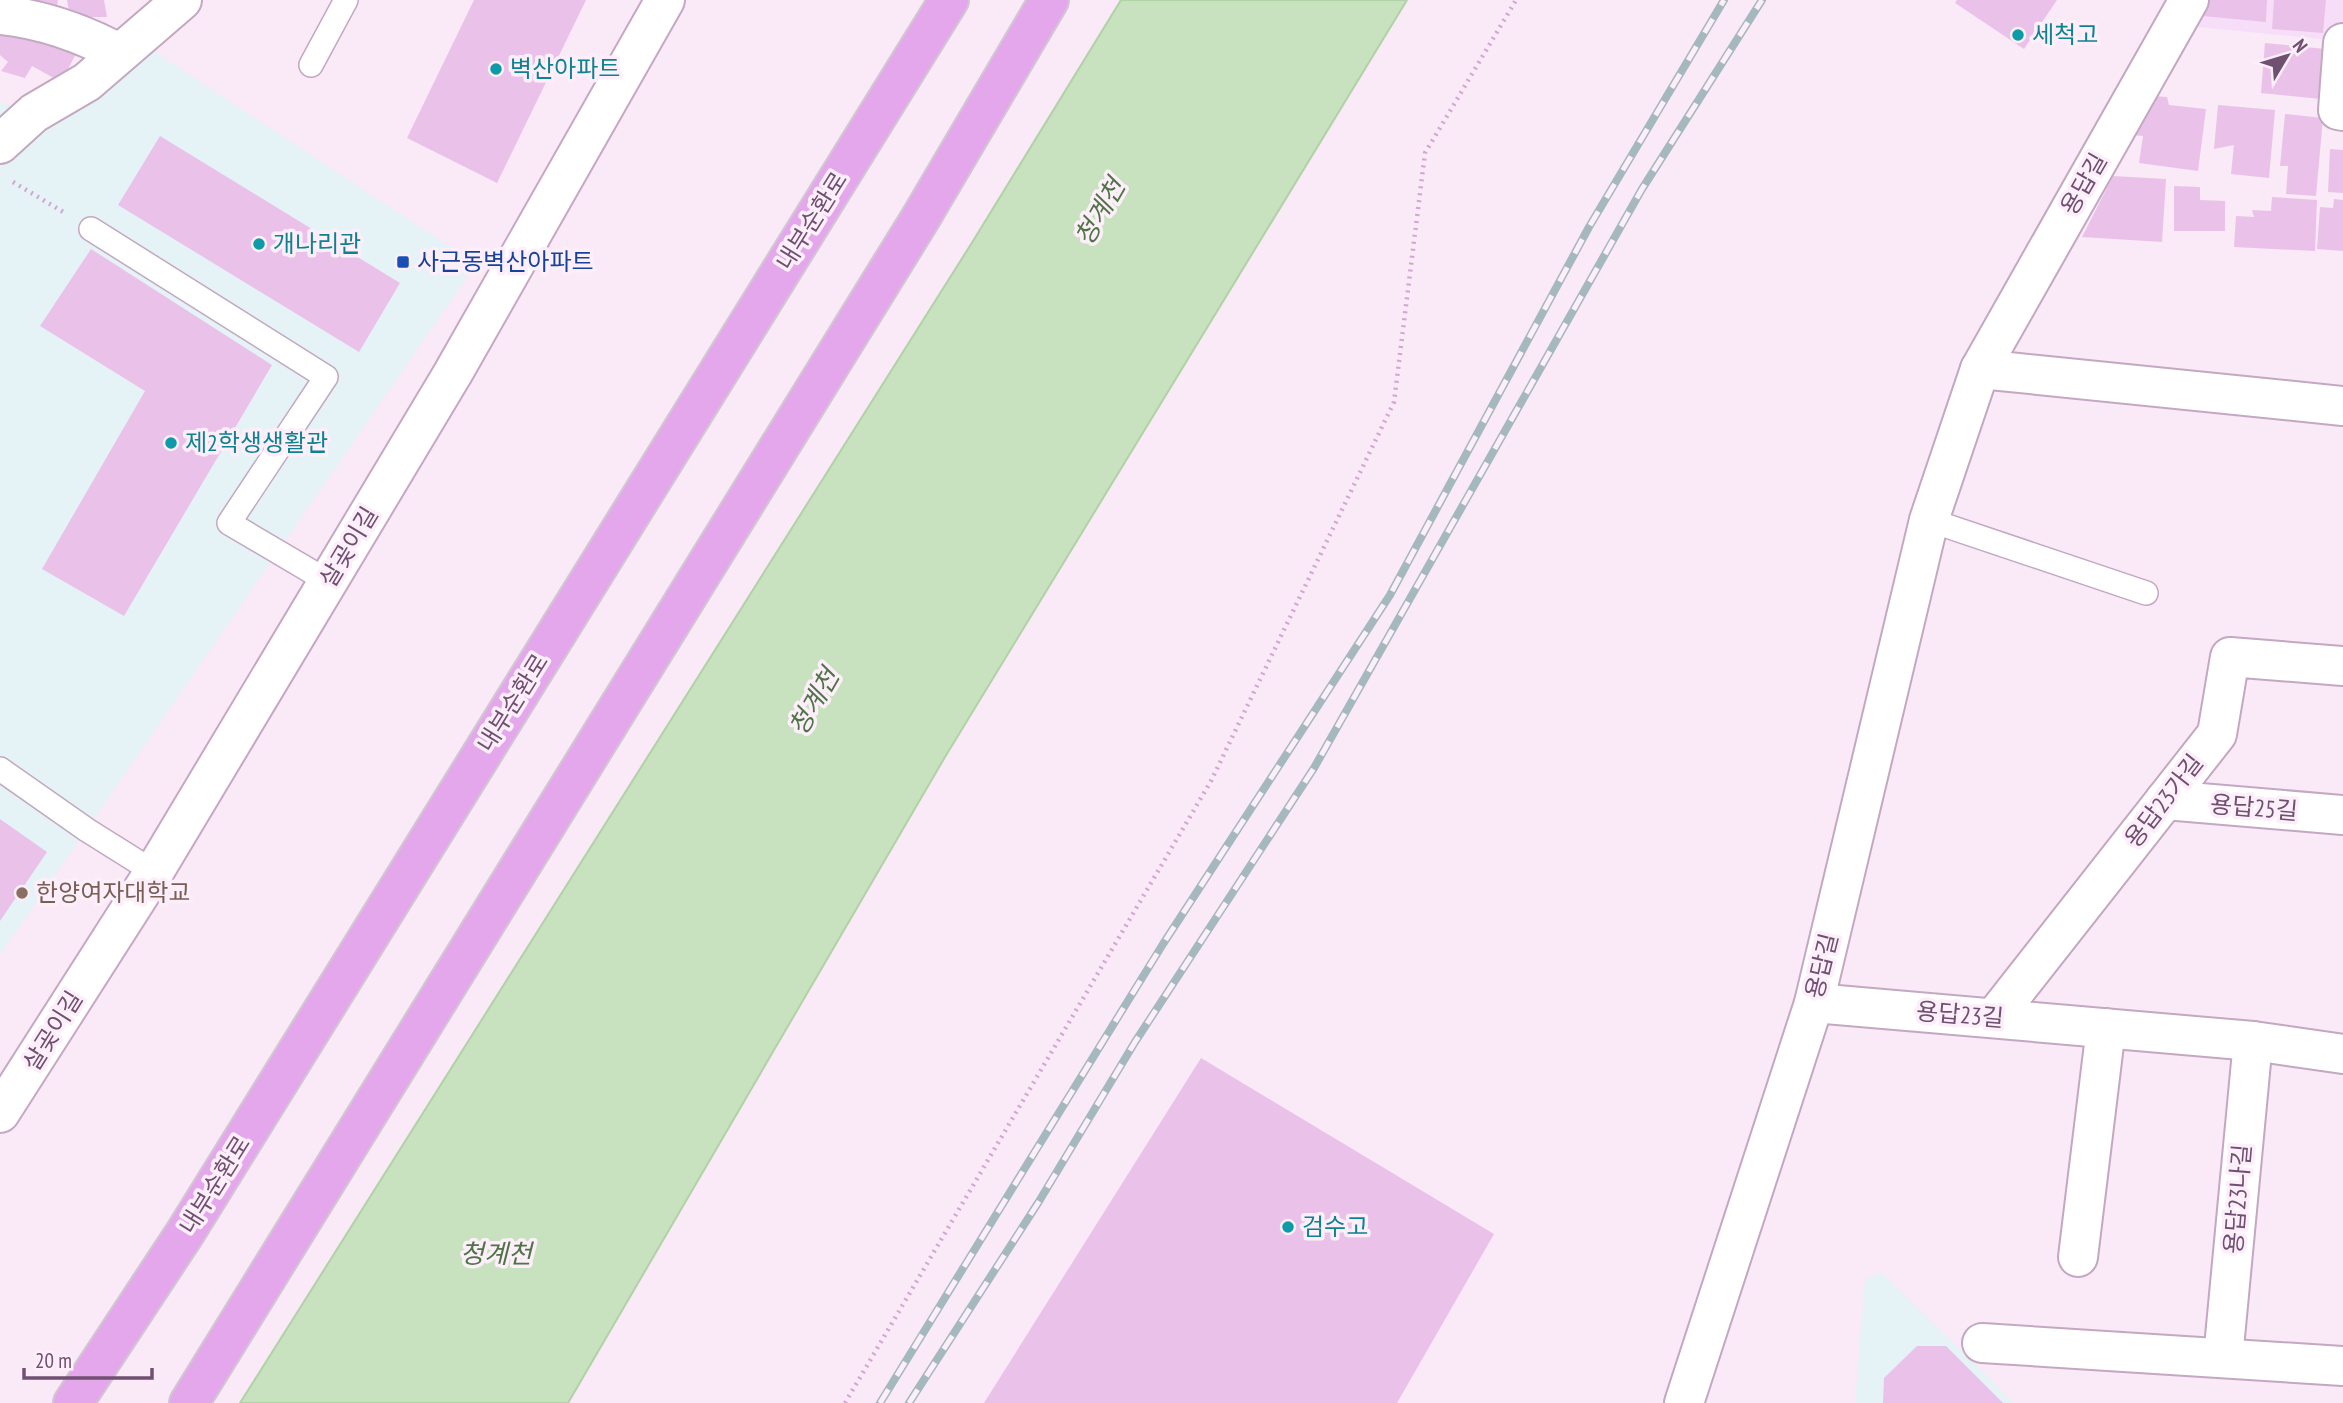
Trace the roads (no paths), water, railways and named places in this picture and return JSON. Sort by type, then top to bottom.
[{"type":"highway","name":"내부순환로","points":[[72,1403],[185,1233],[949,0]]},
{"type":"highway","points":[[189,1403],[913,231],[1049,0]]},
{"type":"street","points":[[0,144],[34,113],[87,82],[182,0]]},
{"type":"street","name":"살곶이길","points":[[0,1129],[9,1099],[154,872],[453,373],[665,0]]},
{"type":"street","name":"용답길","points":[[1684,1403],[1814,1003],[1929,520],[1980,369],[2189,0]]},
{"type":"street","points":[[0,15],[20,17],[95,40],[119,53]]},
{"type":"street","points":[[2343,43],[2337,110],[2343,111]]},
{"type":"street","points":[[1980,369],[2343,406]]},
{"type":"street","name":"용답23가길","points":[[1994,1018],[2217,734],[2230,657],[2343,666]]},
{"type":"street","name":"용답25길","points":[[2165,800],[2343,815]]},
{"type":"street","name":"용답23길","points":[[1814,1003],[2253,1041],[2343,1054]]},
{"type":"street","points":[[2078,1257],[2106,1028]]},
{"type":"street","name":"용답23나길","points":[[2223,1358],[2253,1041]]},
{"type":"street","points":[[1982,1343],[2343,1366]]},
{"type":"lane","points":[[311,65],[346,0]]},
{"type":"lane","points":[[91,229],[326,377],[229,523],[328,582]]},
{"type":"lane","points":[[1929,520],[2147,593]]},
{"type":"lane","points":[[0,769],[154,872]]},
{"type":"water","name":"청계천","points":[[1121,0],[1407,0],[945,757],[568,1403],[240,1403],[973,241]]},
{"type":"railway","points":[[880,1403],[1163,944],[1390,595],[1589,227],[1724,0]]},
{"type":"railway","points":[[909,1403],[1038,1203],[1135,1042],[1314,768],[1642,189],[1762,0]]},
{"type":"place","name":"세척고","points":[[2018,35]]},
{"type":"place","name":"벽산아파트","points":[[496,69]]},
{"type":"place","name":"개나리관","points":[[259,244]]},
{"type":"place","name":"사근동벽산아파트","points":[[403,262]]},
{"type":"place","name":"제2학생생활관","points":[[171,443]]},
{"type":"place","name":"한양여자대학교","points":[[22,893]]},
{"type":"place","name":"검수고","points":[[1288,1227]]}]
